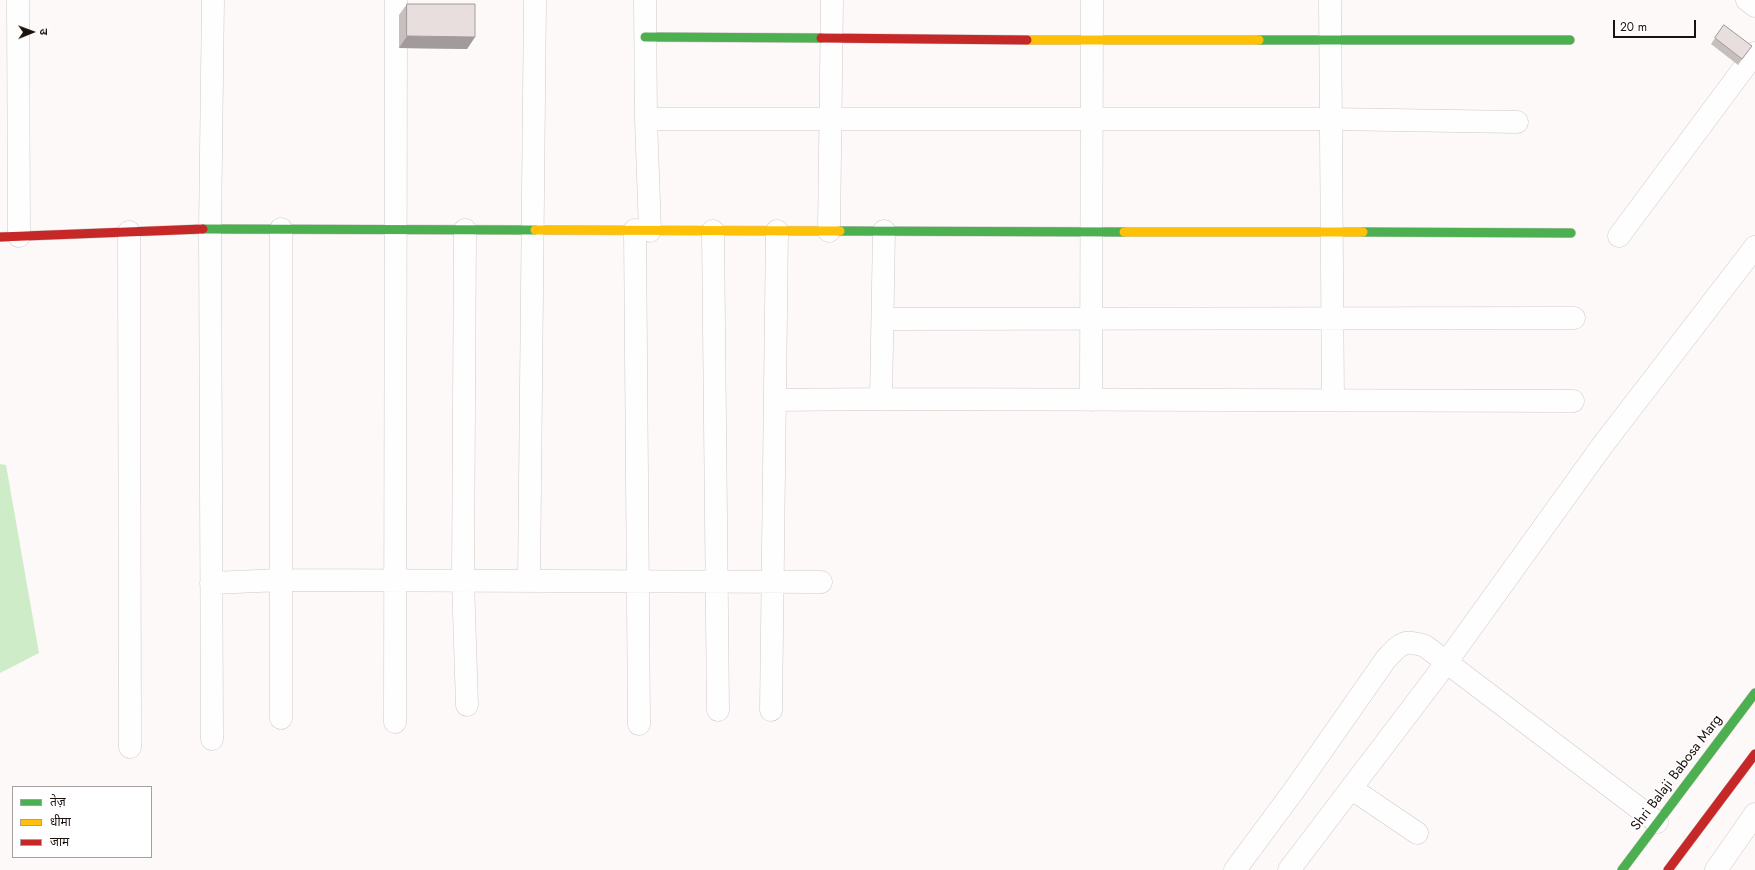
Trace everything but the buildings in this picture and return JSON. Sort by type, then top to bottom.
[{"type":"street","points":[[18,0],[9,237],[210,229],[1571,233]]},
{"type":"street","points":[[212,739],[210,229],[213,0]]},
{"type":"street","points":[[395,722],[396,0]]},
{"type":"street","points":[[529,581],[531,230],[535,0]]},
{"type":"street","points":[[639,724],[638,581],[646,119],[645,0]]},
{"type":"street","points":[[829,231],[832,0]]},
{"type":"street","points":[[1091,400],[1090,319],[1092,0]]},
{"type":"street","points":[[1330,0],[1333,400]]},
{"type":"street","points":[[1746,0],[1755,6]]},
{"type":"street","points":[[645,37],[1092,40],[1570,40]]},
{"type":"street","points":[[1619,236],[1755,53]]},
{"type":"street","points":[[646,119],[1331,119],[1517,122]]},
{"type":"street","points":[[281,229],[281,718]]},
{"type":"street","points":[[465,230],[463,580],[467,705]]},
{"type":"street","points":[[713,231],[715,581],[718,710]]},
{"type":"street","points":[[771,710],[777,231]]},
{"type":"street","points":[[881,398],[884,231]]},
{"type":"street","points":[[129,232],[130,747]]},
{"type":"street","points":[[1289,870],[1352,789],[1602,446],[1755,247]]},
{"type":"street","points":[[883,319],[1574,318]]},
{"type":"street","points":[[774,400],[881,398],[1573,401]]},
{"type":"street","points":[[211,582],[282,580],[821,582]]},
{"type":"street","points":[[1235,870],[1295,789],[1386,659],[1398,646],[1410,641],[1425,646],[1445,663],[1657,822]]},
{"type":"street","name":"Shri Balaji Babosa Marg","points":[[1622,870],[1755,693]]},
{"type":"street","points":[[1668,870],[1755,754]]},
{"type":"street","points":[[1352,789],[1417,833]]},
{"type":"street","points":[[1716,870],[1755,814]]},
{"type":"green space","points":[[0,464],[6,465],[39,653],[0,673]]},
{"type":"traffic: fast","points":[[645,37],[821,38]]},
{"type":"traffic: fast","points":[[1259,40],[1570,40]]},
{"type":"traffic: fast","points":[[203,229],[535,230]]},
{"type":"traffic: fast","points":[[840,231],[1124,232]]},
{"type":"traffic: fast","points":[[1363,232],[1571,233]]},
{"type":"traffic: fast","points":[[1622,870],[1755,693]]},
{"type":"traffic: slow","points":[[1027,40],[1259,40]]},
{"type":"traffic: slow","points":[[535,230],[840,231]]},
{"type":"traffic: slow","points":[[1124,232],[1363,232]]},
{"type":"traffic: jam","points":[[821,38],[1027,40]]},
{"type":"traffic: jam","points":[[0,237],[203,229]]},
{"type":"traffic: jam","points":[[1668,870],[1755,754]]}]
